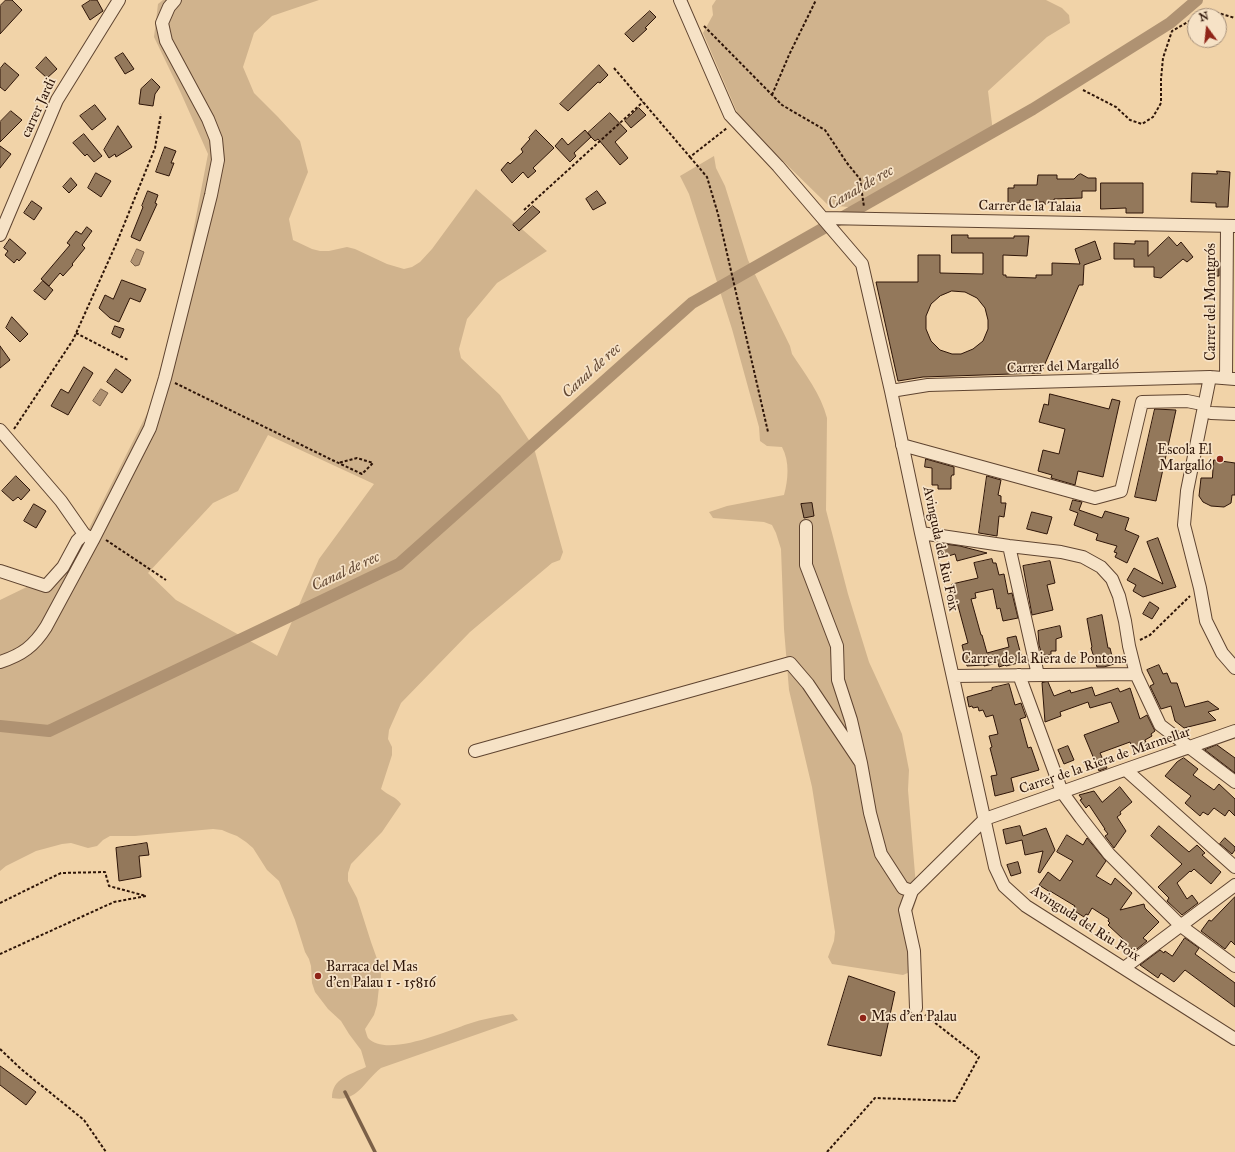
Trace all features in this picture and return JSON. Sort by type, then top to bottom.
[{"type":"street","name":"carrer Jardi","points":[[0,235],[57,100],[119,0]]},
{"type":"street","points":[[0,662],[23,653],[37,640],[46,627],[91,536],[150,428],[164,378],[212,195],[218,160],[216,140],[208,119],[166,41],[162,23],[169,7],[175,0]]},
{"type":"street","name":"Avinguda del Riu Foix","points":[[680,0],[730,115],[778,166],[862,264],[984,819],[995,867],[1004,886],[1026,906],[1235,1039]]},
{"type":"street","name":"Carrer de la Talaia","points":[[824,218],[1231,226]]},
{"type":"street","name":"Carrer del Montgrós","points":[[1231,226],[1231,379]]},
{"type":"street","points":[[1210,377],[1187,492],[1184,525],[1200,588],[1206,621],[1222,653],[1235,668]]},
{"type":"street","name":"Carrer del Margalló","points":[[891,391],[928,385],[1210,377],[1231,379]]},
{"type":"street","points":[[902,445],[1095,498],[1121,491],[1142,402],[1187,401],[1197,403]]},
{"type":"street","points":[[1211,413],[1235,414]]},
{"type":"street","points":[[4,434],[91,536]]},
{"type":"street","points":[[806,526],[806,565],[837,646],[838,680],[851,720],[870,813],[881,854],[903,888],[912,891]]},
{"type":"street","points":[[921,533],[1061,552],[1083,557],[1102,567],[1112,579],[1120,596],[1129,646],[1136,674],[1160,725],[1235,782]]},
{"type":"street","points":[[0,570],[46,586],[63,567],[77,541],[91,536]]},
{"type":"street","points":[[1009,546],[1038,675]]},
{"type":"street","points":[[475,751],[790,663],[808,684],[861,763]]},
{"type":"street","name":"Carrer de la Riera de Pontons","points":[[953,676],[1136,674]]},
{"type":"street","points":[[1020,675],[1062,792],[1109,854],[1181,926],[1235,966]]},
{"type":"street","name":"Carrer de la Riera de Marmellar","points":[[984,819],[1235,731]]},
{"type":"street","points":[[1126,770],[1235,867]]},
{"type":"street","points":[[916,1008],[914,951],[905,910],[912,891],[984,819]]},
{"type":"street","points":[[1124,968],[1235,885]]},
{"type":"path","points":[[772,95],[789,55],[816,0]]},
{"type":"path","points":[[1083,90],[1116,106],[1130,120],[1142,124],[1153,117],[1161,103],[1160,79],[1163,58],[1172,32],[1187,23]]},
{"type":"path","points":[[691,26],[705,26],[782,106],[825,130],[860,179],[867,219]]},
{"type":"path","points":[[614,68],[707,177],[718,214],[768,432]]},
{"type":"path","points":[[524,210],[643,102]]},
{"type":"path","points":[[4,434],[73,340],[117,242],[155,148],[161,114]]},
{"type":"path","points":[[690,157],[736,121]]},
{"type":"path","points":[[76,333],[128,360]]},
{"type":"path","points":[[164,378],[338,463],[362,474],[373,463],[357,458],[338,463]]},
{"type":"path","points":[[91,536],[166,580]]},
{"type":"path","points":[[1135,642],[1150,635],[1174,614],[1193,594]]},
{"type":"path","points":[[0,903],[62,873],[105,872],[109,886],[146,896],[114,902],[0,954]]},
{"type":"path","points":[[827,1152],[875,1098],[955,1101],[979,1057],[916,1008]]},
{"type":"path","points":[[0,1049],[21,1069],[84,1120],[106,1152]]},
{"type":"shaded area","points":[[163,0],[319,0],[272,16],[254,33],[243,67],[254,93],[300,141],[308,172],[289,219],[293,240],[320,251],[329,251],[347,247],[355,249],[387,264],[404,269],[412,267],[420,262],[432,249],[476,189],[547,251],[497,283],[467,319],[459,349],[461,358],[500,395],[534,448],[563,552],[560,560],[552,563],[470,632],[401,703],[389,730],[388,739],[392,747],[392,755],[381,789],[401,804],[382,832],[351,864],[348,873],[348,881],[357,898],[381,970],[377,1005],[374,1015],[365,1029],[368,1038],[377,1043],[388,1045],[402,1044],[432,1037],[490,1018],[513,1014],[518,1020],[381,1068],[360,1090],[341,1099],[332,1098],[335,1086],[343,1078],[366,1067],[361,1050],[341,1021],[328,1009],[315,992],[312,983],[309,959],[305,952],[295,920],[279,881],[267,870],[253,848],[246,842],[237,836],[222,830],[213,829],[135,836],[110,836],[97,846],[88,848],[71,843],[36,851],[6,866],[0,871],[0,600],[70,566],[165,378],[208,154],[154,37],[158,4]],"holes":[[[268,435],[374,484],[319,559],[277,656],[176,600],[148,573],[213,503],[238,491]]]},
{"type":"shaded area","points":[[716,0],[1046,0],[1062,8],[1069,15],[1070,23],[1047,37],[988,91],[993,132],[868,209],[828,205],[740,119],[703,33],[713,15],[712,6]]},
{"type":"shaded area","points":[[714,156],[716,168],[725,186],[748,260],[790,346],[792,354],[812,384],[821,401],[827,418],[826,510],[848,594],[869,662],[902,734],[909,770],[908,790],[917,898],[912,914],[910,972],[903,975],[832,964],[828,957],[834,941],[835,932],[812,787],[789,690],[784,629],[781,549],[772,525],[764,522],[713,518],[709,512],[727,506],[784,495],[788,471],[785,453],[782,447],[767,446],[760,441],[759,427],[732,329],[689,194],[680,176]]},
{"type":"shaded area","points":[[137,249],[144,252],[139,265],[135,266],[131,262]]},
{"type":"shaded area","points":[[101,389],[108,393],[100,406],[93,401]]},
{"type":"building","points":[[6,0],[12,0],[22,10],[0,34],[0,6]]},
{"type":"building","points":[[91,0],[97,0],[103,11],[90,20],[82,6]]},
{"type":"building","points":[[650,11],[656,17],[645,28],[647,29],[633,42],[625,34]]},
{"type":"building","points":[[123,53],[134,69],[125,74],[115,58]]},
{"type":"building","points":[[46,57],[57,69],[47,78],[36,68]]},
{"type":"building","points":[[5,63],[19,75],[5,91],[0,87],[0,69]]},
{"type":"building","points":[[599,65],[608,75],[600,83],[598,82],[568,111],[560,104]]},
{"type":"building","points":[[152,79],[160,87],[155,94],[153,106],[139,104],[141,89]]},
{"type":"building","points":[[95,105],[106,119],[92,130],[80,116]]},
{"type":"building","points":[[639,108],[646,115],[631,128],[625,121]]},
{"type":"building","points":[[11,111],[22,120],[0,142],[0,122]]},
{"type":"building","points":[[610,113],[627,131],[615,142],[628,158],[620,165],[598,139],[595,141],[588,133]]},
{"type":"building","points":[[118,126],[132,147],[116,157],[115,154],[109,158],[104,150]]},
{"type":"building","points":[[536,130],[554,148],[533,168],[536,171],[528,178],[523,172],[512,183],[501,170],[508,162],[510,164],[523,152],[521,149]]},
{"type":"building","points":[[585,130],[591,137],[574,153],[576,156],[570,162],[555,146],[562,138],[568,145]]},
{"type":"building","points":[[84,134],[102,156],[94,162],[87,154],[85,156],[73,143]]},
{"type":"building","points":[[0,146],[11,154],[0,168]]},
{"type":"building","points":[[165,147],[176,151],[171,163],[174,163],[169,176],[156,172]]},
{"type":"building","points":[[1217,171],[1230,172],[1228,207],[1216,207],[1216,203],[1191,202],[1192,173],[1217,174]]},
{"type":"building","points":[[96,173],[111,181],[101,197],[88,188]]},
{"type":"building","points":[[1081,174],[1088,178],[1096,178],[1096,191],[1082,191],[1082,198],[1054,199],[1054,204],[1044,204],[1044,202],[1037,202],[1037,200],[1020,200],[1020,203],[1008,203],[1008,188],[1014,188],[1014,185],[1037,185],[1038,175],[1057,175],[1057,179],[1074,179]]},
{"type":"building","points":[[71,178],[77,185],[69,193],[63,187]]},
{"type":"building","points":[[1101,183],[1143,183],[1143,213],[1126,213],[1126,208],[1101,209]]},
{"type":"building","points":[[148,191],[158,195],[155,203],[157,204],[140,241],[131,237]]},
{"type":"building","points":[[597,191],[606,203],[593,210],[586,199]]},
{"type":"building","points":[[32,201],[42,208],[34,220],[24,213]]},
{"type":"building","points":[[533,206],[540,212],[519,231],[513,225]]},
{"type":"building","points":[[87,227],[92,231],[82,245],[85,248],[63,276],[60,273],[49,286],[41,279],[70,245],[67,243],[76,231],[81,234]]},
{"type":"building","points":[[952,235],[968,235],[968,238],[1014,238],[1014,236],[1029,236],[1027,256],[1003,255],[1003,275],[1006,275],[1006,277],[1036,278],[1036,275],[1052,275],[1052,263],[1080,264],[1075,249],[1095,241],[1101,259],[1084,265],[1083,285],[1079,285],[1041,373],[923,377],[898,381],[876,282],[918,282],[918,255],[940,255],[940,273],[983,274],[983,253],[952,253]],"holes":[[[952,291],[965,292],[977,298],[985,308],[988,320],[988,329],[983,341],[973,349],[961,354],[952,354],[940,350],[931,341],[926,329],[926,316],[931,304],[940,296]]]},
{"type":"building","points":[[1169,237],[1177,246],[1181,242],[1193,257],[1187,262],[1183,259],[1161,278],[1154,277],[1154,267],[1134,267],[1134,259],[1114,259],[1114,243],[1135,244],[1135,241],[1148,241],[1148,256]]},
{"type":"building","points":[[10,239],[26,253],[19,261],[17,259],[14,263],[5,255],[8,251],[4,248]]},
{"type":"building","points":[[1209,266],[1219,266],[1219,276],[1209,276]]},
{"type":"building","points":[[122,280],[146,289],[140,302],[130,298],[119,322],[110,318],[99,308],[105,295],[113,299]]},
{"type":"building","points":[[43,281],[53,290],[45,300],[34,291]]},
{"type":"building","points":[[12,317],[28,334],[20,342],[6,328]]},
{"type":"building","points":[[115,326],[124,329],[120,338],[112,334]]},
{"type":"building","points":[[0,346],[10,360],[0,368]]},
{"type":"building","points":[[84,367],[93,373],[68,415],[51,406],[61,389],[68,393]]},
{"type":"building","points":[[116,369],[131,380],[122,393],[107,382]]},
{"type":"building","points":[[1050,394],[1109,409],[1112,399],[1120,401],[1103,477],[1078,471],[1075,485],[1051,478],[1052,475],[1038,471],[1043,450],[1059,454],[1065,429],[1039,422],[1044,404],[1048,405]]},
{"type":"building","points":[[1155,409],[1176,410],[1156,501],[1135,497]]},
{"type":"building","points":[[926,459],[954,467],[954,475],[951,477],[951,489],[938,489],[938,485],[932,485],[932,468],[925,467]]},
{"type":"building","points":[[1214,460],[1235,463],[1235,495],[1232,495],[1231,503],[1224,507],[1211,506],[1203,502],[1199,496],[1201,478],[1212,478]]},
{"type":"building","points":[[16,476],[30,490],[21,500],[18,497],[13,501],[2,491]]},
{"type":"building","points":[[987,476],[1001,480],[998,495],[1001,496],[1001,503],[1006,503],[1004,517],[999,516],[997,536],[979,533]]},
{"type":"building","points":[[1073,500],[1082,502],[1079,510],[1102,518],[1105,511],[1129,518],[1125,530],[1139,536],[1127,563],[1115,557],[1117,553],[1114,552],[1117,546],[1096,540],[1098,534],[1074,525],[1078,513],[1070,510]]},
{"type":"building","points":[[812,503],[814,516],[804,518],[801,504]]},
{"type":"building","points":[[34,504],[46,511],[36,528],[24,521]]},
{"type":"building","points":[[1032,512],[1052,517],[1047,534],[1027,529]]},
{"type":"building","points":[[1158,538],[1176,587],[1143,597],[1133,591],[1136,585],[1127,580],[1134,568],[1163,584],[1147,542]]},
{"type":"building","points":[[937,543],[960,546],[987,553],[957,561],[955,554],[945,557],[944,555],[941,556]]},
{"type":"building","points":[[992,559],[993,563],[996,563],[999,575],[1004,574],[1008,594],[1012,593],[1018,618],[1003,621],[1000,608],[997,609],[993,589],[975,593],[976,598],[971,599],[981,635],[987,653],[1009,647],[1007,638],[1016,636],[1021,655],[1016,656],[1018,663],[1006,666],[999,667],[998,663],[984,666],[967,666],[962,645],[968,643],[957,602],[950,603],[948,592],[952,591],[952,584],[978,578],[974,563]]},
{"type":"building","points":[[1050,561],[1055,583],[1047,585],[1053,610],[1032,615],[1023,566]]},
{"type":"building","points":[[1150,602],[1159,608],[1152,619],[1143,614]]},
{"type":"building","points":[[1102,615],[1108,648],[1110,648],[1114,664],[1104,667],[1097,667],[1091,648],[1087,619]]},
{"type":"building","points":[[1060,626],[1062,637],[1056,639],[1056,651],[1051,651],[1051,655],[1042,655],[1039,645],[1038,631]]},
{"type":"building","points":[[1159,665],[1163,674],[1167,673],[1171,683],[1177,683],[1185,707],[1208,701],[1219,709],[1208,712],[1216,720],[1184,728],[1175,721],[1171,706],[1161,709],[1150,686],[1154,684],[1147,670]]},
{"type":"building","points":[[1048,682],[1054,696],[1070,690],[1071,693],[1092,687],[1095,696],[1118,688],[1120,692],[1130,688],[1140,719],[1147,715],[1155,731],[1151,734],[1152,736],[1145,740],[1147,745],[1133,751],[1130,742],[1100,753],[1107,768],[1099,771],[1084,735],[1119,722],[1111,702],[1090,708],[1088,702],[1060,712],[1061,716],[1045,722],[1042,683]]},
{"type":"building","points":[[1009,684],[1015,705],[1021,703],[1026,717],[1020,719],[1028,748],[1031,747],[1039,770],[1011,778],[1014,791],[995,796],[991,776],[997,775],[990,748],[992,747],[989,736],[998,734],[993,715],[986,717],[983,710],[979,711],[978,707],[969,707],[967,697],[992,690],[992,688]]},
{"type":"building","points":[[1217,745],[1235,758],[1235,773],[1205,750]]},
{"type":"building","points":[[1068,746],[1074,760],[1064,764],[1058,750]]},
{"type":"building","points":[[1184,758],[1198,769],[1193,775],[1214,790],[1219,784],[1235,799],[1235,816],[1229,810],[1225,816],[1214,808],[1208,815],[1203,812],[1200,816],[1185,803],[1191,796],[1165,776],[1177,762]]},
{"type":"building","points":[[1120,787],[1132,802],[1120,812],[1121,814],[1117,817],[1126,831],[1114,848],[1105,836],[1108,834],[1105,829],[1089,805],[1086,808],[1080,800],[1082,799],[1079,795],[1094,791],[1102,802]]},
{"type":"building","points":[[1020,826],[1023,836],[1046,828],[1055,850],[1040,873],[1038,872],[1043,851],[1025,855],[1022,840],[1006,844],[1003,830]]},
{"type":"building","points":[[1159,826],[1189,852],[1197,845],[1205,853],[1202,855],[1221,872],[1211,884],[1194,869],[1177,883],[1187,899],[1192,895],[1198,903],[1182,915],[1167,901],[1169,898],[1158,887],[1182,864],[1151,836]]},
{"type":"building","points":[[1067,835],[1083,845],[1087,838],[1106,861],[1096,876],[1111,885],[1115,878],[1132,893],[1120,910],[1144,904],[1145,908],[1159,922],[1143,938],[1147,941],[1137,949],[1135,947],[1130,949],[1124,944],[1123,939],[1108,925],[1110,923],[1108,921],[1109,919],[1092,908],[1088,915],[1086,914],[1084,917],[1073,910],[1075,906],[1039,885],[1048,872],[1060,881],[1073,861],[1057,852]]},
{"type":"building","points":[[1225,838],[1235,847],[1232,854],[1220,844]]},
{"type":"building","points":[[147,843],[149,855],[139,856],[141,877],[119,881],[116,848]]},
{"type":"building","points":[[1018,862],[1021,873],[1011,876],[1007,865]]},
{"type":"building","points":[[1235,897],[1235,945],[1231,941],[1225,949],[1201,931],[1209,920],[1211,921]]},
{"type":"building","points":[[1185,938],[1199,948],[1195,954],[1235,983],[1235,1007],[1185,970],[1174,982],[1161,973],[1158,978],[1140,965],[1160,950],[1164,953],[1165,951],[1172,956]]},
{"type":"building","name":"Mas d'en Palau","points":[[849,976],[895,992],[881,1056],[828,1045]]},
{"type":"building","points":[[0,1066],[36,1092],[26,1105],[0,1085]]},
{"type":"waterway","name":"Canal de rec","points":[[0,726],[49,731],[399,564],[692,303],[1033,109],[1170,23],[1197,0]]},
{"type":"waterway","points":[[345,1092],[375,1152]]},
{"type":"place","name":"Escola El Margalló","points":[[1220,459]]},
{"type":"place","name":"Barraca del Mas d'en Palau 1 - 15816","points":[[318,976]]},
{"type":"place","name":"Mas d'en Palau","points":[[863,1018]]}]
